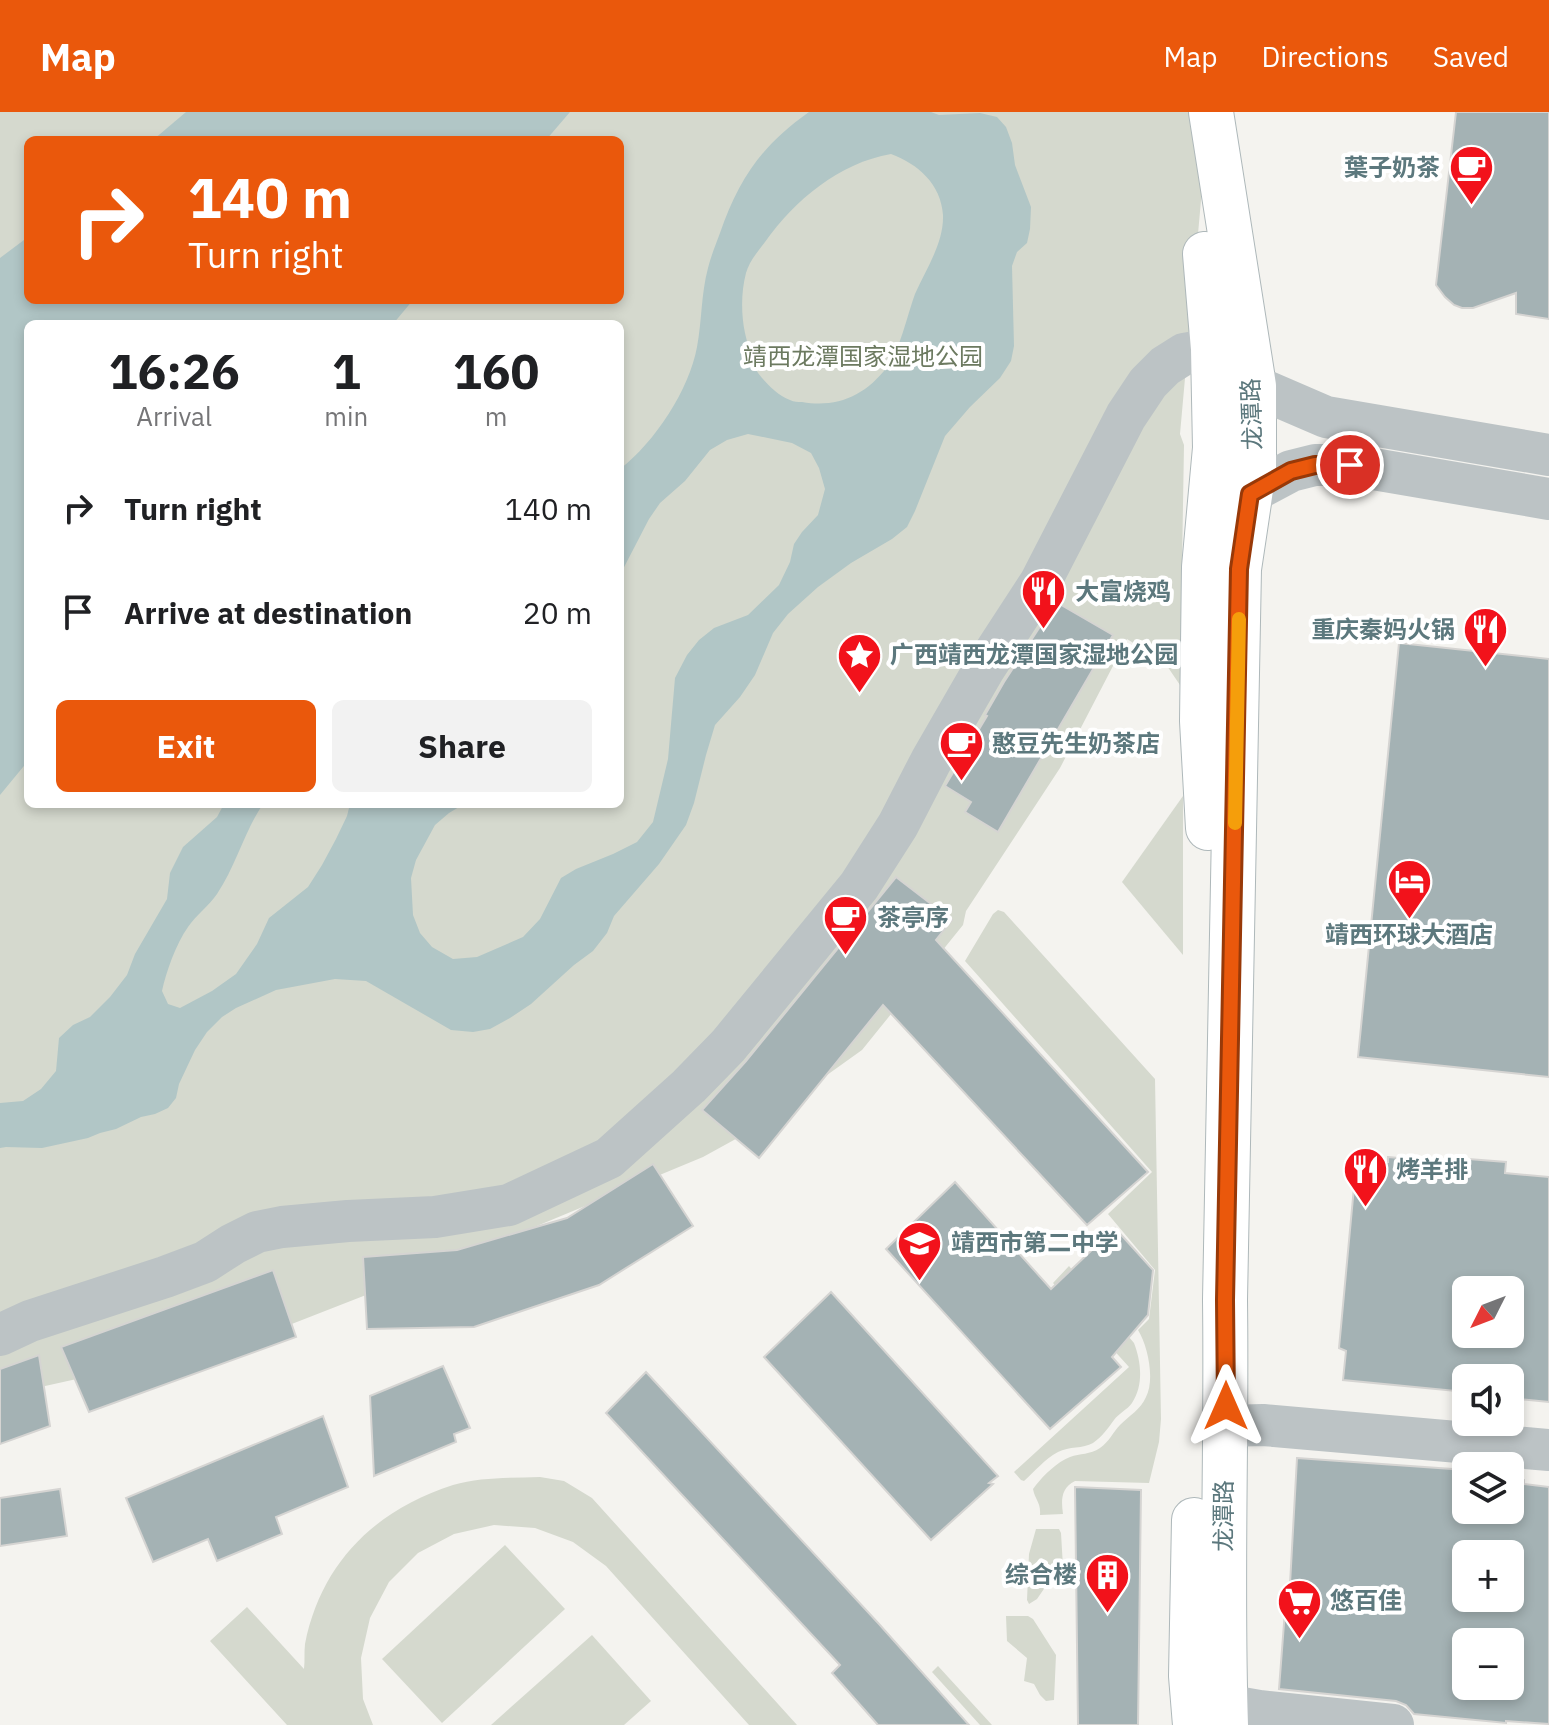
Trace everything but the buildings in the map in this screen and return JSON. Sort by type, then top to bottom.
[{"type":"main road","name":"龙潭路","points":[[1189,112],[1213,349],[1215,448],[1203,582],[1202,721],[1208,872],[1202,1298],[1192,1661],[1215,1718]]},
{"type":"main road","name":"龙潭路","points":[[1211,112],[1254,386],[1254,469],[1239,569],[1225,1426],[1215,1718]]},
{"type":"street","points":[[0,1335],[30,1321],[205,1262],[257,1232],[348,1221],[435,1217],[509,1205],[609,1158],[728,1046],[859,886],[898,825],[984,669],[1040,583],[1133,405],[1148,383],[1165,366],[1184,354],[1213,349],[1254,386],[1326,417],[1549,455]]},
{"type":"street","points":[[1209,514],[1291,471],[1315,465],[1350,465],[1549,499]]},
{"type":"street","points":[[1225,1426],[1263,1425],[1549,1450]]},
{"type":"street","points":[[1215,1718],[1259,1711],[1393,1725]]},
{"type":"green space","name":"靖西龙潭国家湿地公园","points":[[0,112],[1196,112],[1204,167],[1180,434],[1184,445],[1180,685],[1165,663],[1127,639],[1060,768],[966,911],[963,925],[862,1050],[743,1135],[703,1157],[453,1261],[248,1341],[0,1396]]},
{"type":"green space","points":[[1183,796],[1183,955],[1122,882]]},
{"type":"green space","points":[[998,910],[1004,912],[1155,1079],[1159,1442],[1149,1483],[1075,1481],[1063,1495],[1063,1514],[1040,1515],[1033,1489],[1060,1462],[1103,1446],[1141,1405],[1149,1390],[1149,1363],[1138,1330],[1149,1319],[1155,1270],[1108,1214],[1152,1172],[965,961]]},
{"type":"green space","points":[[1069,1266],[1134,1343],[1140,1365],[1140,1381],[1132,1403],[1096,1441],[1058,1452],[1024,1481],[1014,1472],[1129,1367],[1053,1283]]},
{"type":"green space","points":[[540,1477],[564,1481],[592,1498],[797,1725],[749,1725],[606,1566],[573,1542],[535,1528],[494,1525],[454,1534],[418,1553],[389,1582],[370,1618],[361,1658],[363,1699],[373,1725],[287,1725],[210,1641],[247,1607],[304,1669],[305,1644],[324,1588],[338,1565],[376,1525],[399,1509],[453,1485],[485,1479]]},
{"type":"green space","points":[[1036,1529],[1059,1529],[1063,1567],[1037,1599],[1029,1604],[1029,1554]]},
{"type":"green space","points":[[505,1545],[565,1609],[442,1723],[382,1659]]},
{"type":"green space","points":[[1006,1616],[1028,1616],[1033,1619],[1056,1655],[1054,1700],[1046,1701],[1034,1684],[1024,1681],[1027,1658],[1007,1641]]},
{"type":"green space","points":[[592,1635],[651,1701],[624,1725],[491,1725]]},
{"type":"green space","points":[[938,1666],[992,1725],[980,1725],[932,1672]]},
{"type":"shaded area","points":[[186,112],[570,112],[549,136],[158,136]]},
{"type":"shaded area","points":[[809,112],[980,113],[997,117],[1006,127],[1015,165],[1031,207],[1027,243],[1017,252],[1012,266],[1014,346],[1011,361],[1000,378],[945,436],[907,527],[818,587],[788,614],[773,633],[755,675],[715,725],[686,825],[659,864],[614,916],[607,933],[593,951],[531,1004],[490,1029],[473,1032],[451,1030],[366,981],[335,979],[276,990],[236,1008],[207,1032],[179,1084],[176,1098],[168,1108],[88,1138],[42,1148],[0,1148],[0,1103],[23,1101],[41,1089],[56,1071],[59,1038],[73,1025],[90,1017],[127,975],[135,954],[167,899],[170,873],[183,847],[217,817],[222,808],[261,808],[224,883],[188,927],[172,958],[162,991],[168,1004],[180,1008],[236,974],[257,944],[269,918],[308,887],[336,839],[349,808],[457,808],[435,825],[416,860],[411,878],[413,915],[420,933],[432,947],[453,959],[477,957],[523,937],[540,919],[561,878],[637,842],[653,822],[668,759],[675,678],[699,640],[714,628],[748,615],[779,585],[790,562],[794,544],[818,515],[825,489],[811,453],[792,443],[748,434],[727,440],[710,450],[685,481],[660,503],[624,567],[624,466],[658,430],[687,380],[699,337],[706,278],[727,214],[754,165],[778,138]],"holes":[[[891,154],[910,163],[926,177],[938,194],[943,225],[896,352],[869,386],[849,398],[827,403],[794,402],[786,398],[758,373],[749,351],[742,303],[749,265],[790,212],[836,175]]]},
{"type":"shaded area","points":[[24,240],[24,304],[410,304],[396,320],[24,320],[24,766],[0,795],[0,258]]},
{"type":"slow traffic","points":[[1235,823],[1239,619]]},
{"type":"place","name":"葉子奶茶","points":[[1471,207]]},
{"type":"place","name":"大富烧鸡","points":[[1044,631]]},
{"type":"place","name":"重庆秦妈火锅","points":[[1486,669]]},
{"type":"place","name":"广西靖西龙潭国家湿地公园","points":[[859,694]]},
{"type":"place","name":"憨豆先生奶茶店","points":[[961,783]]},
{"type":"place","name":"靖西环球大酒店","points":[[1409,920]]},
{"type":"place","name":"茶亭序","points":[[846,957]]},
{"type":"place","name":"烤羊排","points":[[1365,1209]]},
{"type":"place","name":"靖西市第二中学","points":[[920,1282]]},
{"type":"place","name":"综合楼","points":[[1108,1614]]},
{"type":"place","name":"悠百佳","points":[[1299,1640]]},
{"type":"route","points":[[1226,1406],[1225,1300],[1239,569],[1250,494],[1291,471],[1315,465],[1350,465]]}]
